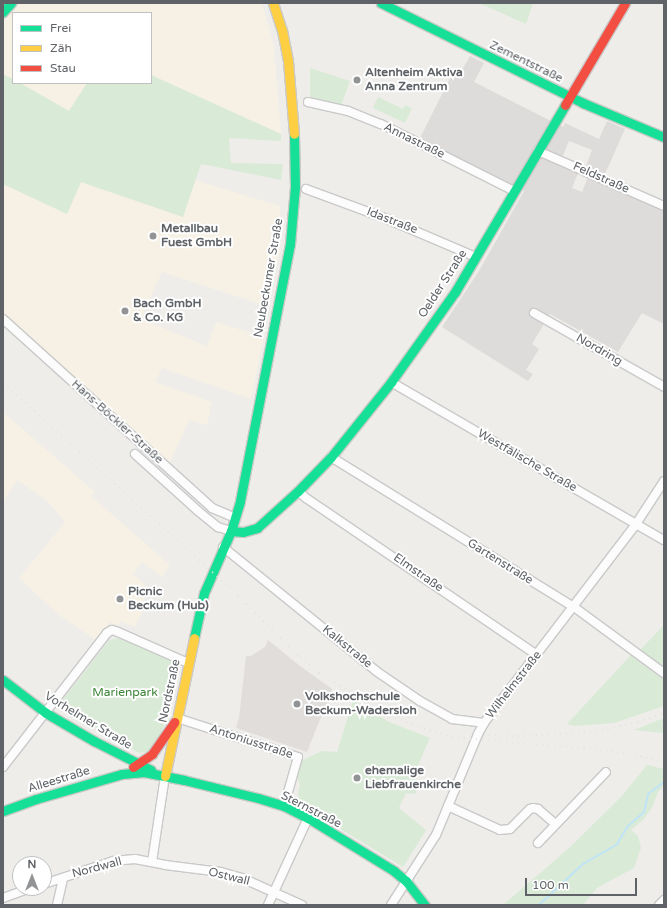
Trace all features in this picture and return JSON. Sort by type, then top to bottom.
[{"type":"main road","name":"Neubeckumer Straße","points":[[231,531],[235,518],[280,300],[290,244],[295,187],[295,137],[292,89],[282,30],[273,3]]},
{"type":"main road","name":"Zementstraße","points":[[381,3],[570,96],[664,137]]},
{"type":"main road","name":"Oelder Straße","points":[[231,531],[243,532],[257,528],[298,490],[331,457],[391,382],[455,292],[625,3]]},
{"type":"main road","name":"Nordstraße","points":[[165,776],[204,594],[231,531]]},
{"type":"main road","name":"Vorhelmer Straße","points":[[3,680],[46,713],[137,764],[165,776]]},
{"type":"main road","name":"Alleestraße","points":[[122,774],[152,754],[177,718]]},
{"type":"main road","name":"Alleestraße","points":[[3,811],[36,799],[122,774],[144,772],[165,776]]},
{"type":"main road","name":"Sternstraße","points":[[165,776],[228,790],[284,806],[308,818],[394,871],[406,880],[425,905]]},
{"type":"street","name":"Annastraße","points":[[308,102],[348,111],[381,124],[514,191]]},
{"type":"street","name":"Feldstraße","points":[[538,151],[664,206]]},
{"type":"street","name":"Idastraße","points":[[306,189],[387,219],[476,257]]},
{"type":"street","name":"Nordring","points":[[534,313],[664,387]]},
{"type":"street","name":"Hans-Böckler-Straße","points":[[3,319],[212,508],[235,518]]},
{"type":"street","name":"Westfälische Straße","points":[[391,382],[664,540]]},
{"type":"street","points":[[135,454],[198,511],[218,527],[231,531]]},
{"type":"street","name":"Gartenstraße","points":[[331,457],[574,607],[664,673]]},
{"type":"street","name":"Wilhelmstraße","points":[[391,905],[436,835],[484,723],[636,524],[664,481]]},
{"type":"street","name":"Elmstraße","points":[[298,490],[306,498],[537,655]]},
{"type":"street","name":"Kalkstraße","points":[[223,547],[376,671],[420,701],[452,719],[484,723]]},
{"type":"street","points":[[3,767],[107,633],[112,630],[188,664]]},
{"type":"street","name":"Antoniusstraße","points":[[177,718],[298,757],[284,806]]},
{"type":"street","points":[[538,843],[606,772]]},
{"type":"street","name":"Nordstraße","points":[[152,862],[165,776]]},
{"type":"street","points":[[448,806],[500,830],[510,829],[530,809],[533,808],[538,809],[555,824]]},
{"type":"street","points":[[268,905],[308,818]]},
{"type":"street","name":"Nordwall","points":[[52,881],[113,861],[135,859],[152,862]]},
{"type":"street","name":"Ostwall","points":[[152,862],[221,872],[242,878],[302,905]]},
{"type":"street","points":[[57,905],[63,878]]},
{"type":"street","points":[[659,905],[664,900]]},
{"type":"shaded area","points":[[19,3],[262,3],[274,46],[281,134],[152,75],[152,12],[12,12],[12,78],[3,74],[3,22]]},
{"type":"shaded area","points":[[470,56],[484,63],[474,82],[563,127],[565,123],[599,139],[607,121],[625,129],[605,174],[586,166],[592,150],[569,141],[559,165],[578,173],[572,188],[582,192],[588,177],[664,210],[664,324],[642,313],[618,352],[550,314],[532,344],[539,349],[526,370],[533,374],[528,381],[442,327],[479,271],[524,191],[420,138],[451,76],[457,76],[461,72]]},
{"type":"shaded area","points":[[22,84],[86,84],[69,111]]},
{"type":"shaded area","points":[[195,180],[280,206],[280,250],[269,307],[162,272],[141,319],[207,346],[216,322],[264,337],[251,399],[162,368],[155,382],[212,402],[207,425],[189,420],[169,465],[3,326],[3,184],[67,214],[81,182],[183,217]]},
{"type":"shaded area","points":[[3,412],[95,492],[91,496],[170,565],[162,577],[142,562],[133,574],[150,590],[143,601],[146,603],[135,627],[120,621],[118,626],[110,622],[96,640],[59,615],[19,578],[65,522],[47,501],[17,480],[3,502]]},
{"type":"shaded area","points":[[268,640],[332,689],[307,752],[236,728],[239,718],[246,656],[251,656],[265,647]]},
{"type":"green space","points":[[479,3],[533,3],[526,24]]},
{"type":"green space","points":[[310,68],[350,81],[341,106],[310,97]]},
{"type":"green space","points":[[3,74],[12,78],[12,84],[22,84],[69,111],[86,84],[152,84],[152,75],[281,134],[281,141],[229,138],[231,163],[283,164],[281,180],[201,164],[183,217],[81,182],[67,214],[3,184]]},
{"type":"green space","points":[[378,97],[403,109],[405,105],[412,108],[405,123],[373,108]]},
{"type":"green space","points":[[664,625],[664,668],[640,650]]},
{"type":"green space","name":"Marienpark","points":[[118,638],[178,664],[164,725],[158,740],[149,751],[139,753],[58,706],[109,640]]},
{"type":"green space","points":[[631,655],[664,680],[664,706],[614,723],[574,726],[567,724]]},
{"type":"green space","points":[[353,700],[389,722],[430,738],[416,770],[418,788],[415,794],[406,793],[399,808],[426,830],[403,867],[303,806],[299,799],[298,793],[300,785],[297,776],[301,761],[322,751],[337,752]]},
{"type":"green space","points":[[664,718],[664,733],[634,730]]},
{"type":"green space","points":[[647,765],[664,769],[664,786],[658,792],[653,806],[644,819],[631,830],[638,836],[641,848],[634,868],[597,888],[583,905],[503,905],[569,848],[621,797]]},
{"type":"waterway","points":[[539,905],[583,864],[617,844],[628,826],[644,812],[648,794],[664,782]]},
{"type":"railway","points":[[3,383],[229,587],[300,657],[319,673],[360,698],[390,715],[418,727],[452,737],[611,751],[664,761]]},
{"type":"railway","points":[[489,735],[518,736],[590,732],[638,722],[664,713]]},
{"type":"traffic: fast","points":[[3,12],[11,3]]},
{"type":"traffic: fast","points":[[381,3],[583,103],[664,137]]},
{"type":"traffic: fast","points":[[231,531],[243,532],[257,528],[298,491],[331,457],[391,382],[455,292],[565,105]]},
{"type":"traffic: fast","points":[[194,638],[204,593],[231,531],[240,501],[290,244],[295,187],[294,134]]},
{"type":"traffic: fast","points":[[3,680],[46,713],[94,741],[151,770]]},
{"type":"traffic: fast","points":[[3,811],[36,799],[122,774],[144,772],[184,780],[258,798],[284,806],[308,818],[394,871],[406,881],[425,905]]},
{"type":"traffic: slow","points":[[273,3],[282,30],[288,61],[294,134]]},
{"type":"traffic: slow","points":[[165,776],[194,638]]},
{"type":"traffic: jam","points":[[565,105],[625,3]]},
{"type":"traffic: jam","points":[[133,767],[152,754],[174,722]]},
{"type":"place","name":"Altenheim Aktiva Anna Zentrum","points":[[357,80]]},
{"type":"place","name":"Metallbau Fuest GmbH","points":[[153,236]]},
{"type":"place","name":"Bach GmbH & Co. KG","points":[[125,311]]},
{"type":"place","name":"Picnic Beckum (Hub)","points":[[120,599]]},
{"type":"place","name":"Volkshochschule Beckum-Wadersloh","points":[[297,704]]},
{"type":"place","name":"ehemalige Liebfrauenkirche","points":[[357,778]]}]
